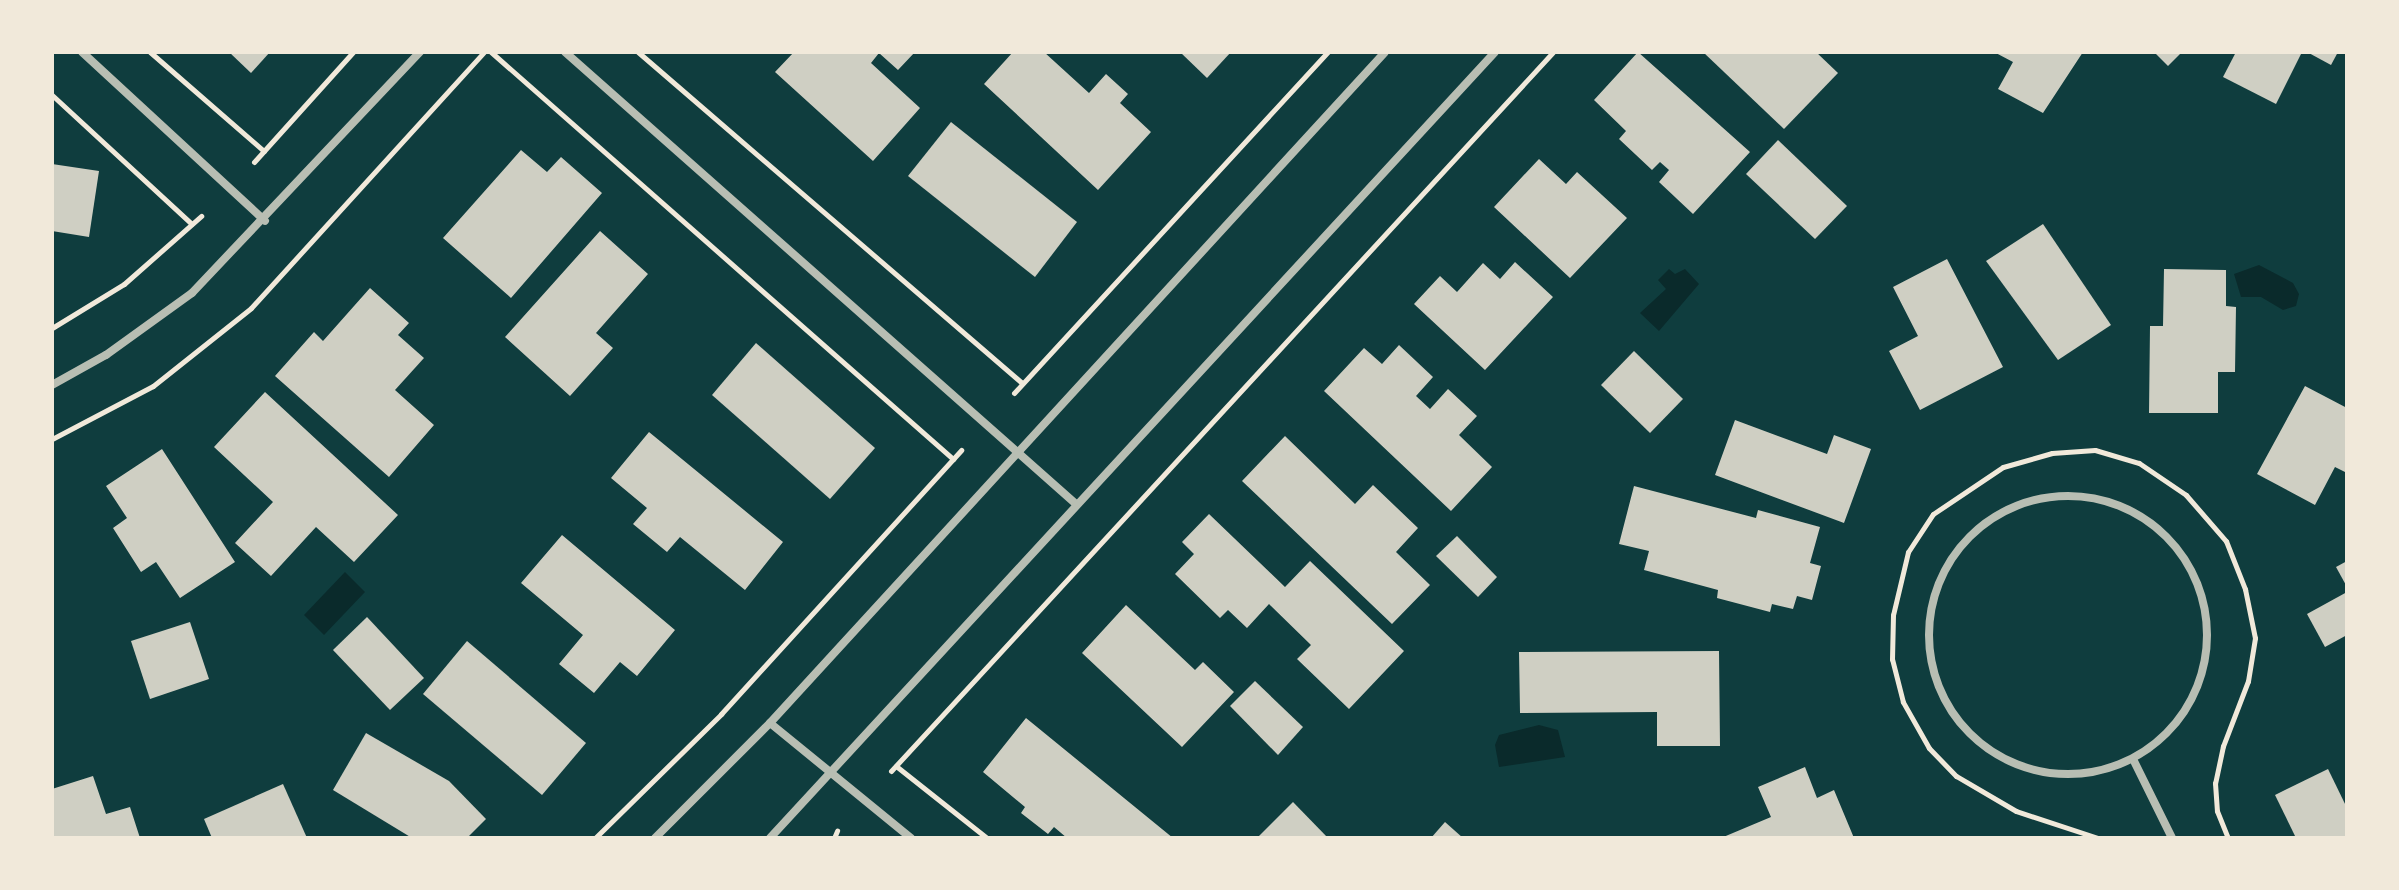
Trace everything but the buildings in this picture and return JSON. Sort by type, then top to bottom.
[{"type":"street","points":[[82,52],[265,221]]},
{"type":"street","points":[[52,385],[152,325],[265,221],[420,52]]},
{"type":"street","points":[[565,52],[1075,503]]},
{"type":"street","points":[[655,838],[770,723],[1017,449],[1385,52]]},
{"type":"street","points":[[770,838],[1075,503],[1495,52]]},
{"type":"street","points":[[2044,496],[2088,496],[2129,509],[2153,526],[2192,569],[2206,611],[2206,659],[2193,697],[2168,733],[2133,759],[2087,774],[2038,772],[1993,753],[1958,720],[1940,688],[1928,629],[1938,581],[1964,540],[2002,511],[2044,496]]},
{"type":"street","points":[[770,723],[911,838]]},
{"type":"street","points":[[2133,759],[2172,838]]},
{"type":"path","points":[[150,52],[264,151]]},
{"type":"path","points":[[254,162],[353,52]]},
{"type":"path","points":[[52,439],[153,386],[251,308],[484,52]]},
{"type":"path","points":[[491,52],[953,459]]},
{"type":"path","points":[[638,52],[1022,383]]},
{"type":"path","points":[[1014,393],[1328,52]]},
{"type":"path","points":[[987,838],[894,769],[1553,52]]},
{"type":"path","points":[[52,95],[192,224]]},
{"type":"path","points":[[52,328],[124,284],[201,216]]},
{"type":"path","points":[[595,838],[721,714],[961,450]]},
{"type":"path","points":[[2098,838],[2016,811],[1956,776],[1929,748],[1903,702],[1892,659],[1893,615],[1908,552],[1933,514],[2003,467],[2052,453],[2095,450],[2139,463],[2186,495],[2226,541],[2245,589],[2255,638],[2248,681],[2223,746],[2215,783],[2217,811],[2228,838]]},
{"type":"water","points":[[2259,265],[2293,283],[2299,294],[2296,306],[2283,310],[2261,297],[2241,297],[2234,274]]},
{"type":"water","points":[[1669,269],[1675,274],[1685,269],[1699,284],[1659,331],[1640,313],[1666,289],[1658,280]]},
{"type":"water","points":[[345,572],[365,592],[324,635],[304,615]]},
{"type":"water","points":[[1539,725],[1558,730],[1565,757],[1499,767],[1495,745],[1499,735]]}]
